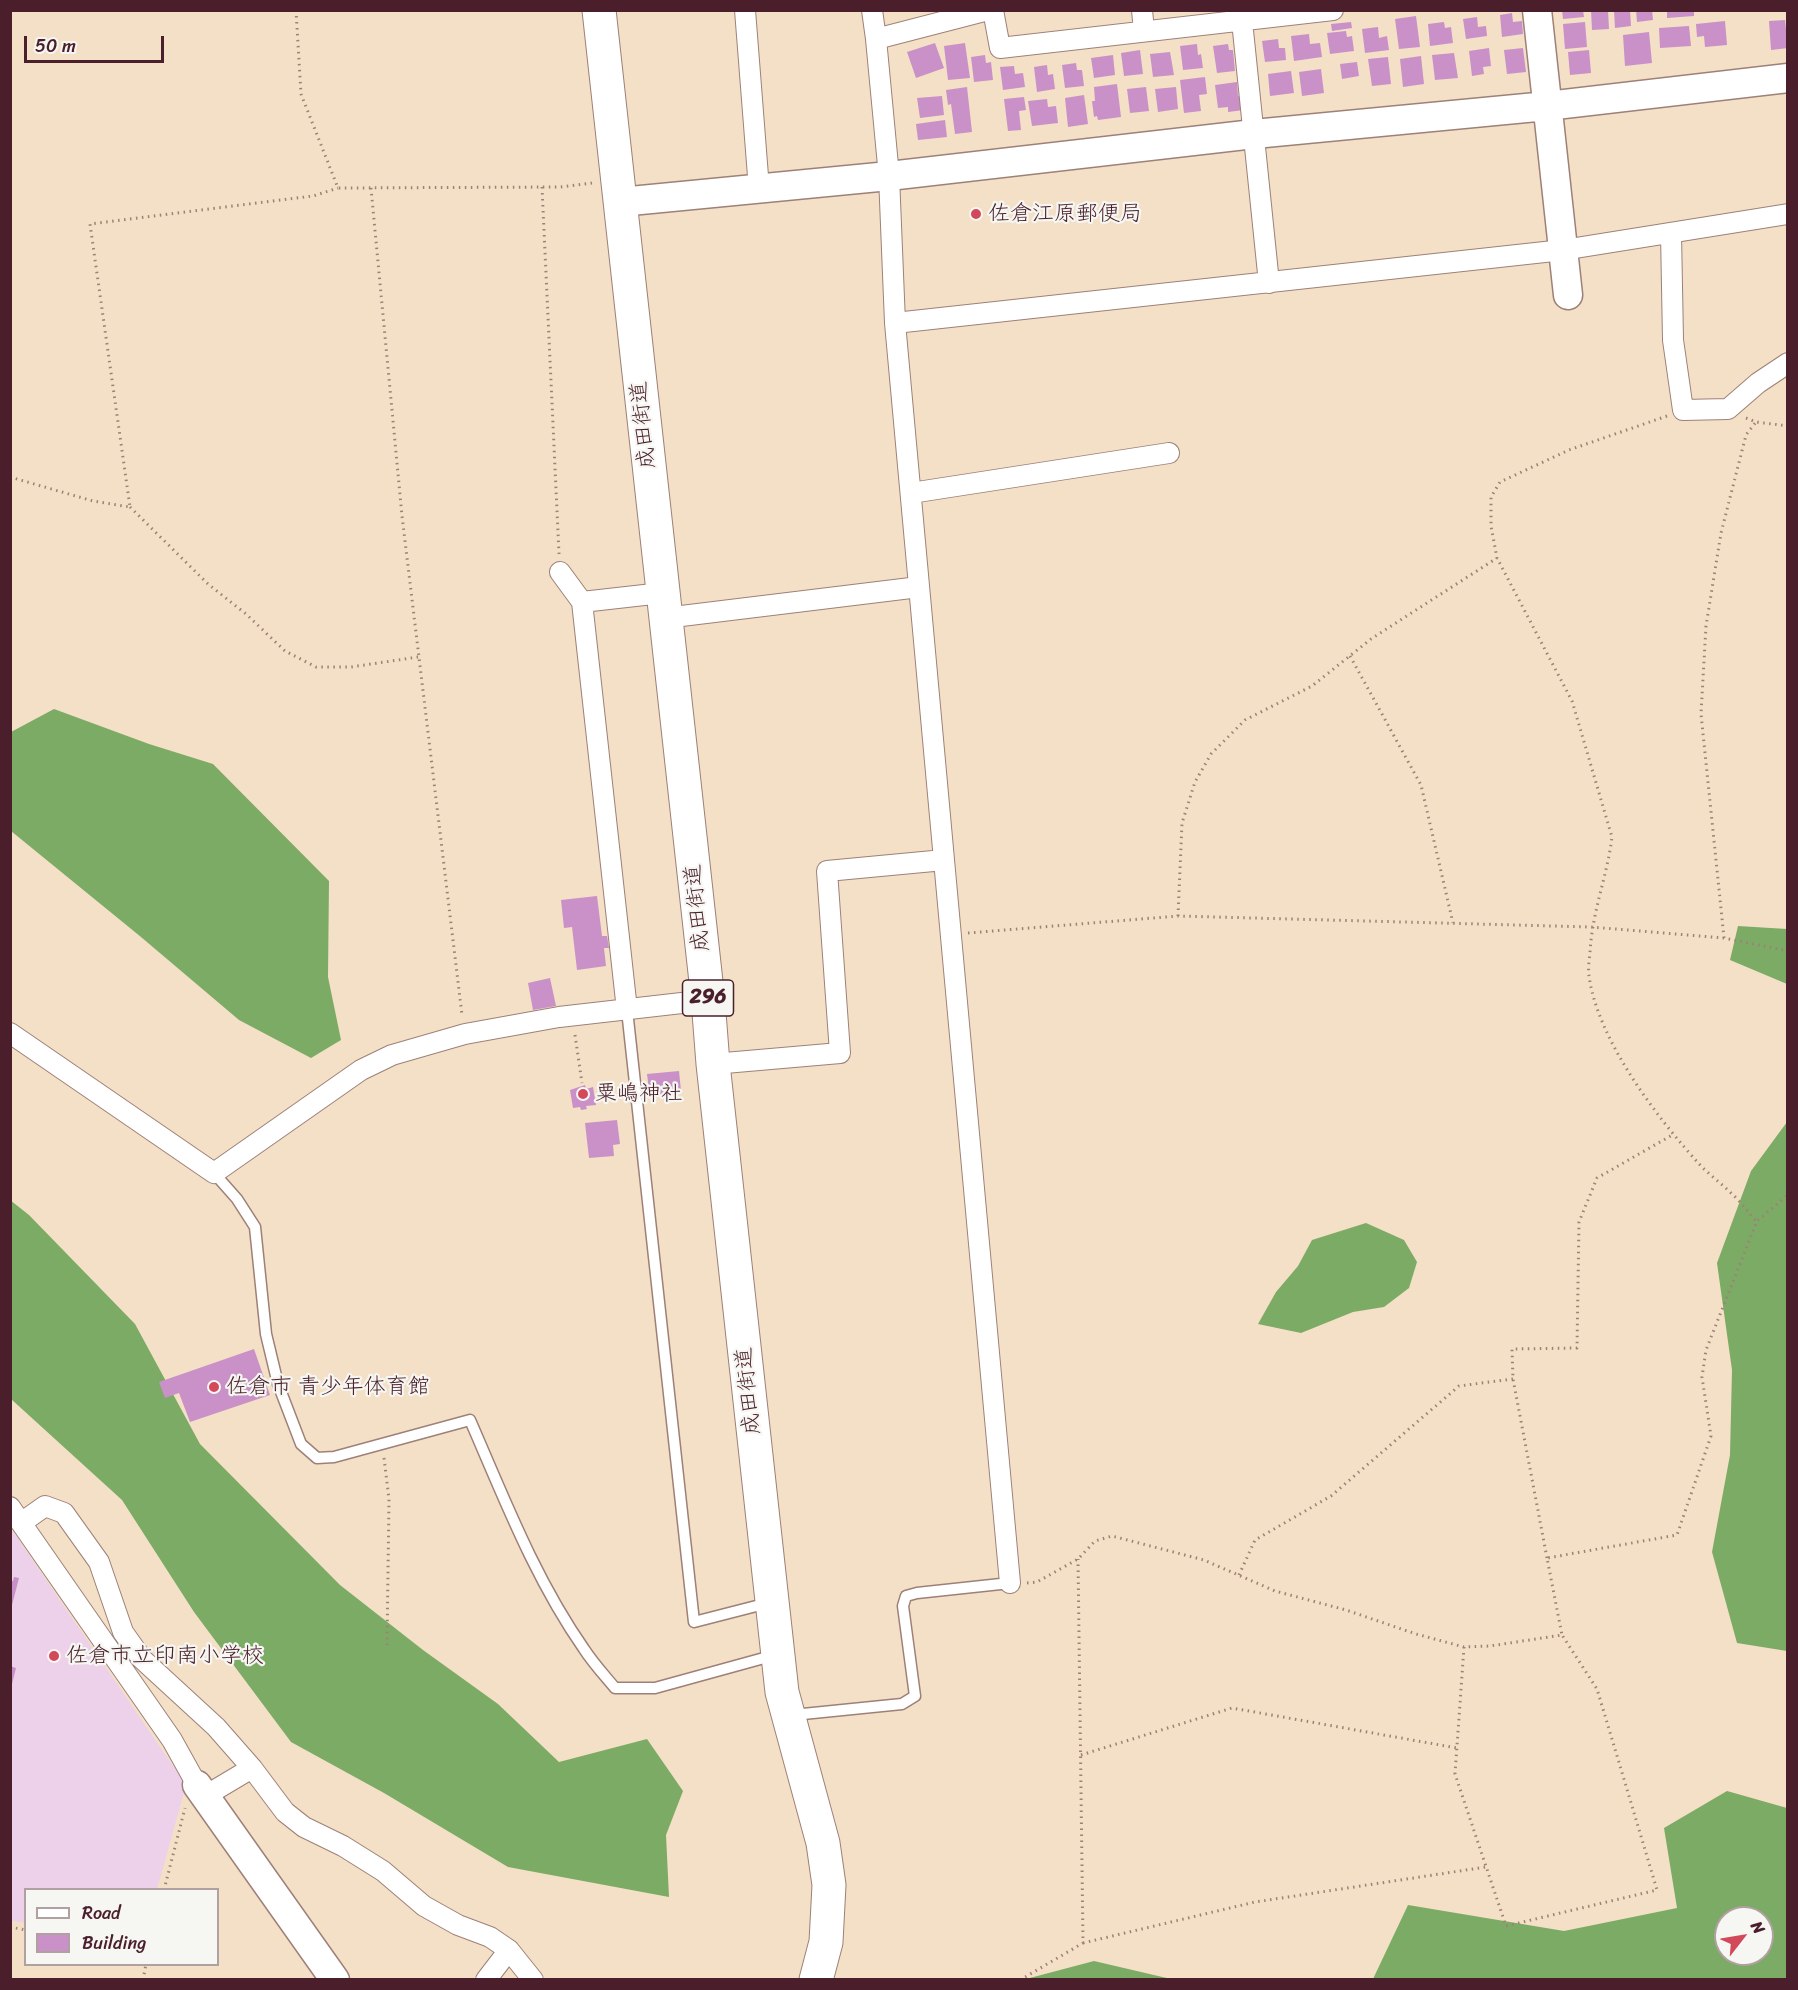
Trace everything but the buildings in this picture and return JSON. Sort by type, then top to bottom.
[{"type":"highway","name":"成田街道","points":[[599,10],[777,1654],[782,1692],[823,1843],[829,1885],[826,1942],[816,1980]]},
{"type":"street","points":[[745,10],[759,189]]},
{"type":"street","points":[[872,10],[889,176],[895,323],[1010,1583]]},
{"type":"street","points":[[876,39],[988,10]]},
{"type":"street","points":[[993,10],[1000,48],[1242,21],[1271,14],[1333,10]]},
{"type":"street","points":[[1142,10],[1144,31]]},
{"type":"street","points":[[1537,10],[1568,295]]},
{"type":"street","points":[[1242,21],[1269,283]]},
{"type":"street","points":[[618,191],[759,189],[1254,134],[1547,106],[1788,78]]},
{"type":"street","points":[[895,323],[1563,250],[1788,214]]},
{"type":"street","points":[[1671,233],[1673,340],[1683,410],[1728,409],[1758,383],[1788,363]]},
{"type":"street","points":[[911,493],[1169,453]]},
{"type":"street","points":[[560,572],[582,602],[627,1010]]},
{"type":"street","points":[[582,602],[663,605],[919,587]]},
{"type":"street","points":[[713,1064],[840,1053],[827,871],[944,860]]},
{"type":"street","points":[[10,1033],[214,1173],[361,1070],[392,1055],[465,1034],[573,1015],[708,1000]]},
{"type":"street","points":[[335,1980],[201,1791],[172,1740],[16,1515],[45,1506],[64,1513],[99,1562],[123,1632],[142,1659],[216,1727],[252,1767],[285,1812],[304,1827],[343,1846],[383,1871],[424,1906],[458,1925],[490,1937],[508,1950],[533,1980]]},
{"type":"street","points":[[201,1791],[252,1767]]},
{"type":"street","points":[[486,1980],[508,1950]]},
{"type":"lane","points":[[627,1010],[694,1622],[771,1602]]},
{"type":"lane","points":[[214,1173],[237,1199],[255,1227],[266,1334],[278,1384],[301,1444],[317,1458],[333,1457],[470,1420],[525,1547],[548,1590],[584,1650],[615,1689],[655,1688],[777,1654]]},
{"type":"lane","points":[[789,1715],[902,1704],[915,1696],[903,1606],[906,1596],[1010,1583]]},
{"type":"path","points":[[296,10],[301,94],[338,188]]},
{"type":"path","points":[[542,187],[560,572]]},
{"type":"path","points":[[130,507],[90,224],[313,196],[338,188],[560,187],[618,191]]},
{"type":"path","points":[[371,188],[402,516],[465,1034]]},
{"type":"path","points":[[1728,409],[1756,422],[1788,426]]},
{"type":"path","points":[[1683,410],[1569,450],[1500,482],[1491,497],[1491,526],[1497,558],[1572,701],[1612,837],[1610,856],[1591,927],[1589,975],[1600,1015],[1615,1050],[1638,1086],[1674,1134],[1702,1167],[1757,1221]]},
{"type":"path","points":[[1724,938],[1701,714],[1706,626],[1721,533],[1746,435],[1756,422]]},
{"type":"path","points":[[10,477],[93,501],[130,507],[208,584],[246,614],[285,651],[316,666],[351,667],[418,657]]},
{"type":"path","points":[[1178,916],[1182,823],[1195,782],[1211,754],[1245,720],[1312,686],[1371,639],[1497,558]]},
{"type":"path","points":[[1350,656],[1421,785],[1453,923]]},
{"type":"path","points":[[951,934],[1178,916],[1591,927],[1724,938],[1788,951]]},
{"type":"path","points":[[573,1015],[582,1083]]},
{"type":"path","points":[[1464,1647],[1455,1774],[1506,1926],[1657,1890],[1597,1689],[1562,1635],[1514,1379],[1512,1349],[1577,1348],[1579,1222],[1597,1178],[1674,1134]]},
{"type":"path","points":[[1546,1558],[1677,1535],[1711,1436],[1702,1377],[1706,1350],[1757,1221],[1788,1195]]},
{"type":"path","points":[[1239,1575],[1255,1540],[1331,1496],[1459,1386],[1514,1379]]},
{"type":"path","points":[[383,1444],[389,1498],[387,1645]]},
{"type":"path","points":[[1010,1583],[1037,1582],[1078,1559],[1095,1540],[1112,1536],[1204,1560],[1275,1591],[1346,1610],[1416,1634],[1464,1647],[1490,1646],[1562,1635]]},
{"type":"path","points":[[1078,1559],[1083,1943]]},
{"type":"path","points":[[1081,1755],[1232,1707],[1457,1748]]},
{"type":"path","points":[[164,1888],[184,1810],[201,1791]]},
{"type":"path","points":[[1020,1980],[1083,1943],[1255,1902],[1486,1867]]},
{"type":"shaded area","name":"佐倉市立印南小学校","points":[[10,1527],[186,1785],[157,1888],[24,1888],[24,1923],[10,1920]]},
{"type":"green space","points":[[54,709],[149,744],[213,764],[329,881],[328,977],[341,1040],[311,1058],[239,1020],[11,831],[11,732]]},
{"type":"green space","points":[[1738,926],[1787,929],[1787,984],[1730,960]]},
{"type":"green space","points":[[1787,1122],[1787,1651],[1737,1643],[1712,1552],[1730,1455],[1732,1370],[1717,1263],[1751,1171]]},
{"type":"green space","points":[[10,1200],[29,1215],[135,1324],[200,1444],[340,1585],[423,1650],[498,1704],[559,1762],[647,1739],[683,1791],[666,1835],[669,1897],[508,1867],[384,1793],[291,1742],[194,1612],[122,1500],[11,1399]]},
{"type":"green space","points":[[1366,1223],[1404,1240],[1417,1262],[1409,1288],[1384,1307],[1353,1312],[1301,1333],[1258,1324],[1276,1292],[1298,1266],[1312,1240]]},
{"type":"green space","points":[[1727,1791],[1787,1808],[1787,1979],[1373,1979],[1408,1905],[1564,1931],[1677,1908],[1664,1828]]},
{"type":"green space","points":[[1094,1961],[1171,1979],[1026,1979]]},
{"type":"place","name":"佐倉江原郵便局","points":[[976,214]]},
{"type":"place","name":"粟嶋神社","points":[[583,1094]]},
{"type":"place","name":"佐倉市 青少年体育館","points":[[214,1387]]},
{"type":"place","name":"佐倉市立印南小学校","points":[[54,1656]]}]
